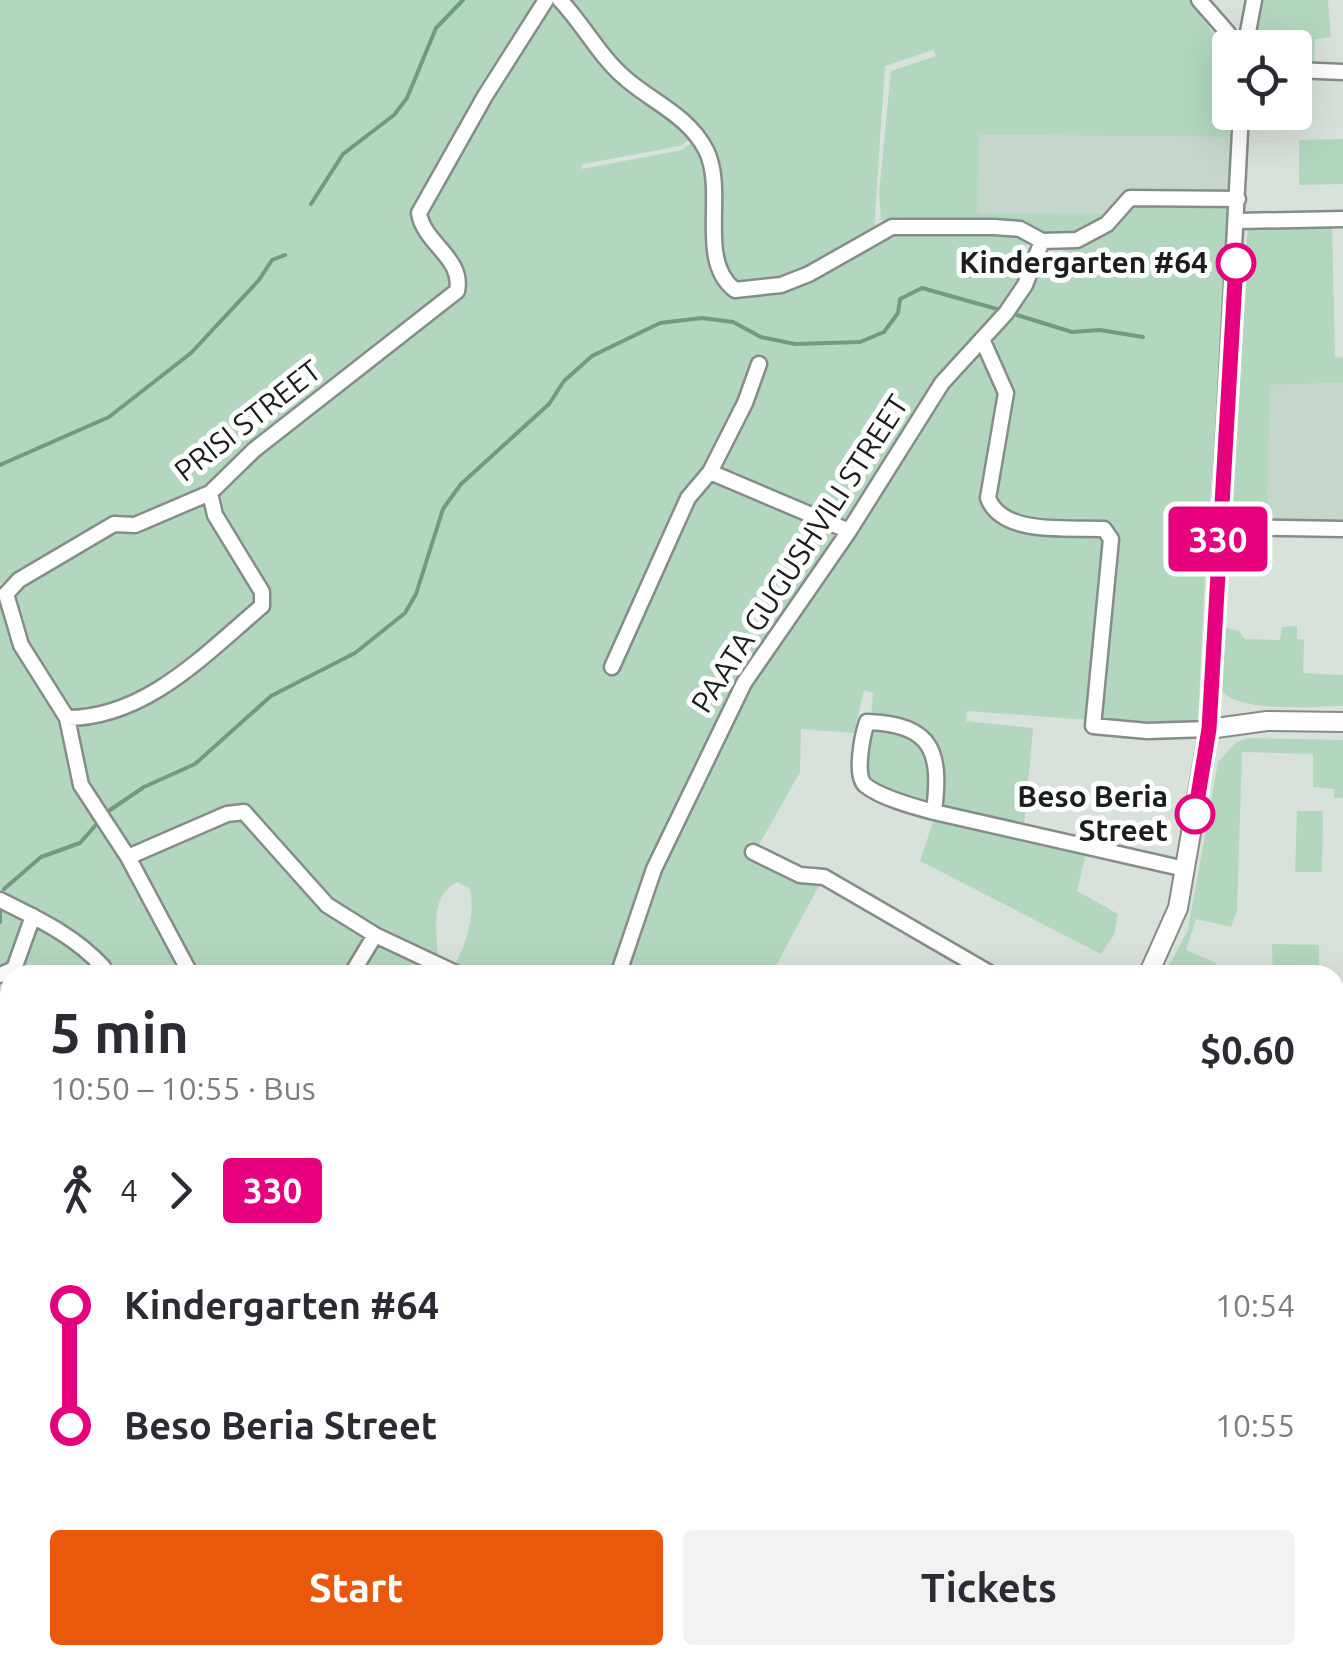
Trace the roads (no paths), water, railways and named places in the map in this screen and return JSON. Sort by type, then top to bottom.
[{"type":"street","name":"PRISI STREET","points":[[185,965],[128,857],[81,785],[67,718],[21,646],[6,594],[19,580],[114,524],[135,525],[210,493],[254,450],[457,291],[456,268],[425,231],[419,213],[484,96],[546,0]]},
{"type":"street","points":[[560,0],[624,78],[669,106],[706,149],[713,174],[718,267],[724,281],[736,290],[768,288],[808,274],[892,227],[1020,229],[1042,241],[1090,235],[1130,198],[1144,195],[1238,199]]},
{"type":"street","points":[[1198,0],[1225,30]]},
{"type":"street","points":[[1248,30],[1254,0]]},
{"type":"street","points":[[1312,71],[1343,72]]},
{"type":"street","points":[[1153,965],[1173,926],[1209,729],[1240,130]]},
{"type":"street","points":[[1238,221],[1343,218]]},
{"type":"street","name":"PAATA GUGUSHVILI STREET","points":[[621,965],[654,868],[744,682],[850,530],[942,383],[1025,285],[1042,241]]},
{"type":"street","points":[[982,338],[1006,393],[988,498],[993,510],[1000,518],[1017,523],[1104,529],[1111,539],[1093,726],[1147,731],[1209,729],[1267,720],[1343,722]]},
{"type":"street","points":[[612,668],[688,498],[710,472],[759,364]]},
{"type":"street","points":[[710,472],[850,530]]},
{"type":"street","points":[[67,718],[96,718],[160,689],[262,606],[262,592],[215,516],[210,493]]},
{"type":"street","points":[[1218,527],[1343,530]]},
{"type":"street","points":[[934,812],[940,766],[931,746],[917,734],[870,720],[865,724],[862,781],[934,812],[1185,869]]},
{"type":"street","points":[[128,857],[228,814],[244,812],[327,905],[375,935],[439,965]]},
{"type":"street","points":[[753,852],[800,876],[824,877],[976,965]]},
{"type":"street","points":[[0,900],[33,916],[101,965]]},
{"type":"street","points":[[15,965],[33,916]]},
{"type":"street","points":[[357,965],[375,935]]},
{"type":"waterway","points":[[311,204],[343,154],[394,115],[407,98],[436,28],[463,0]]},
{"type":"waterway","points":[[0,465],[109,417],[191,353],[259,280],[272,260],[285,255]]},
{"type":"waterway","points":[[110,810],[144,787],[195,764],[271,696],[355,653],[405,613],[416,594],[443,509],[461,484],[549,404],[564,381],[592,356],[660,323],[702,318],[733,322],[761,337],[795,344],[860,342],[884,332],[898,313],[900,299],[922,288],[997,309]]},
{"type":"waterway","points":[[1017,315],[1072,332],[1100,330],[1143,337]]},
{"type":"waterway","points":[[4,889],[41,857],[80,843],[95,826]]},
{"type":"waterway","points":[[0,909],[0,922]]},
{"type":"place","name":"Kindergarten #64","points":[[1236,263]]},
{"type":"place","name":"Beso Beria Street","points":[[1195,814]]}]
